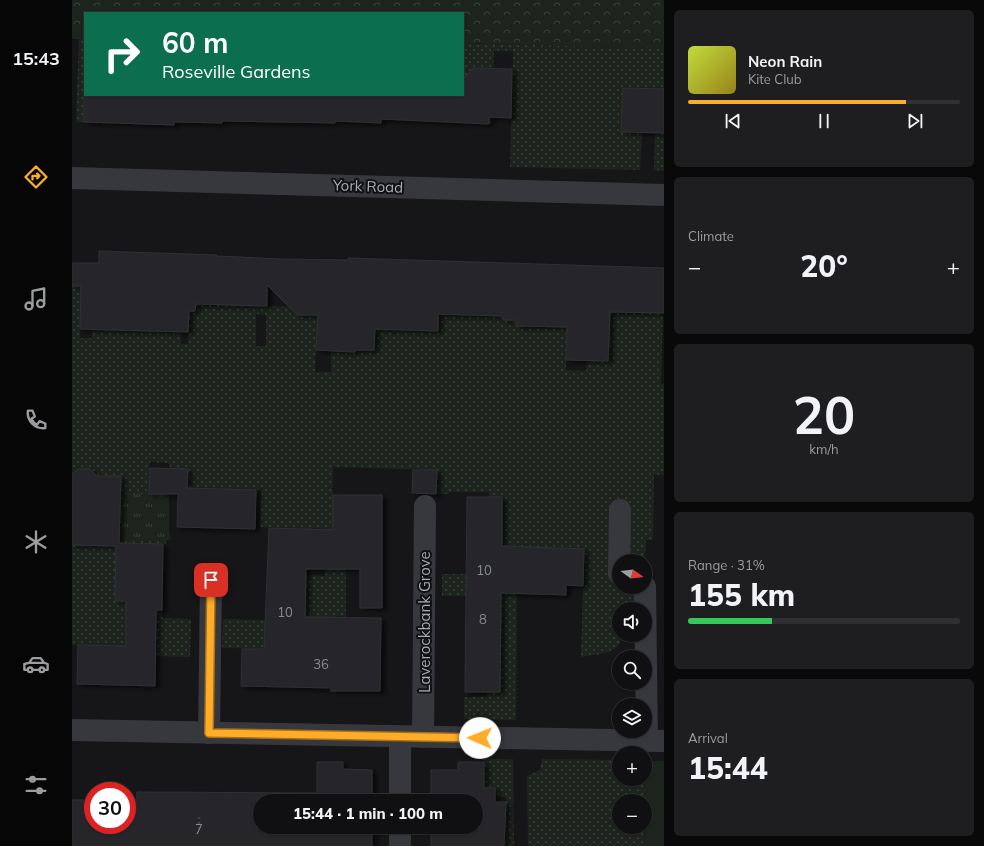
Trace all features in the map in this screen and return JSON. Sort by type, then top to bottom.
[{"type":"street","name":"York Road","points":[[72,178],[664,195]]},
{"type":"street","name":"Laverockbank Grove","points":[[424,737],[425,506]]},
{"type":"street","points":[[619,554],[620,510]]},
{"type":"street","points":[[209,733],[211,580]]},
{"type":"street","points":[[72,730],[656,741],[646,594]]},
{"type":"street","points":[[400,737],[400,794]]},
{"type":"street","points":[[400,834],[400,846]]},
{"type":"path","points":[[199,814],[199,829]]},
{"type":"green space","points":[[72,0],[664,0],[664,49],[464,43],[464,12],[84,12],[84,39],[72,39]]},
{"type":"green space","points":[[79,39],[84,39],[84,122],[76,122]]},
{"type":"green space","points":[[464,43],[664,49],[664,89],[623,88],[621,132],[642,133],[640,170],[510,167],[513,51],[494,51],[492,124],[489,124],[489,88],[485,74],[481,68],[472,68],[468,73],[467,86],[464,86]]},
{"type":"green space","points":[[655,133],[664,133],[664,171],[654,170]]},
{"type":"green space","points":[[72,286],[81,286],[181,324],[181,344],[188,344],[188,311],[195,311],[196,304],[293,307],[292,310],[297,315],[303,315],[318,308],[315,372],[331,372],[331,344],[337,344],[336,351],[355,352],[355,345],[359,350],[374,350],[375,328],[438,331],[438,314],[503,311],[503,320],[516,320],[517,326],[532,327],[532,317],[567,318],[566,370],[586,371],[587,360],[608,361],[610,312],[663,308],[661,384],[664,384],[664,475],[654,475],[653,540],[646,540],[645,554],[612,554],[612,594],[641,594],[637,602],[612,602],[612,642],[621,642],[613,650],[581,657],[584,549],[523,547],[528,579],[528,594],[517,594],[516,720],[464,719],[464,697],[487,697],[487,692],[500,692],[501,620],[487,619],[486,596],[442,596],[442,574],[488,574],[502,569],[502,497],[489,497],[489,492],[449,492],[449,494],[436,494],[437,470],[333,467],[333,532],[346,532],[346,637],[332,650],[222,648],[223,619],[304,621],[306,575],[325,576],[326,530],[260,527],[261,490],[187,488],[188,470],[170,469],[169,463],[150,462],[149,479],[154,494],[123,494],[121,540],[166,540],[166,544],[144,544],[127,582],[115,582],[115,601],[126,601],[126,610],[162,610],[162,618],[191,619],[190,657],[155,656],[155,646],[72,645],[72,545],[111,528],[120,528],[120,513],[112,512],[108,476],[97,476],[90,469],[79,469],[72,474]],"holes":[[[81,309],[93,310],[92,338],[80,338]],[[256,314],[266,315],[266,346],[256,346]]]},
{"type":"green space","points":[[123,494],[169,494],[169,533],[172,540],[121,540]]},
{"type":"green space","points":[[484,759],[513,759],[514,846],[505,846],[506,797],[495,797],[495,788],[484,788]]},
{"type":"green space","points":[[542,759],[612,760],[612,786],[646,786],[646,794],[612,794],[612,834],[645,834],[645,846],[528,846],[527,777],[540,770]]},
{"type":"green space","points":[[652,761],[664,761],[664,846],[645,846],[645,834],[652,834],[652,794],[646,794],[646,786],[652,786]]},
{"type":"building","points":[[473,68],[512,69],[511,118],[489,117],[489,124],[381,119],[381,123],[335,121],[335,123],[222,121],[222,123],[174,122],[174,125],[84,122],[84,96],[464,96],[464,79]]},
{"type":"building","points":[[623,88],[664,89],[664,133],[621,132]]},
{"type":"building","points":[[99,251],[217,255],[280,259],[348,260],[348,258],[664,268],[664,313],[610,312],[608,361],[566,360],[567,327],[516,326],[516,320],[503,320],[503,316],[438,314],[438,331],[375,329],[374,350],[355,350],[355,352],[316,350],[318,315],[297,315],[267,285],[267,306],[196,304],[195,311],[189,311],[188,332],[80,329],[81,286],[72,286],[72,263],[99,263]]},
{"type":"building","points":[[150,468],[188,469],[187,488],[256,490],[255,529],[177,527],[178,494],[149,494]]},
{"type":"building","points":[[79,469],[90,469],[97,476],[121,476],[119,543],[163,544],[162,610],[156,610],[155,686],[77,684],[78,645],[126,646],[126,601],[115,601],[116,546],[72,545],[72,474]]},
{"type":"building","points":[[413,470],[437,470],[436,494],[412,493]]},
{"type":"building","points":[[333,495],[382,495],[382,608],[360,608],[360,569],[306,569],[305,617],[381,618],[380,691],[331,691],[331,688],[241,686],[242,649],[264,649],[269,528],[333,530]]},
{"type":"building","points":[[467,497],[502,497],[502,546],[584,549],[583,586],[566,585],[566,595],[501,593],[500,692],[465,692]]},
{"type":"building","points":[[317,762],[343,762],[343,769],[372,770],[372,794],[253,794],[253,834],[372,834],[372,846],[72,846],[72,800],[84,800],[84,834],[136,834],[137,792],[317,793]]},
{"type":"building","points":[[458,762],[484,762],[484,788],[495,788],[495,802],[506,802],[504,846],[431,846],[431,834],[483,834],[483,794],[431,794],[431,770],[458,770]]},
{"type":"route","points":[[211,580],[209,733],[480,738]]}]
